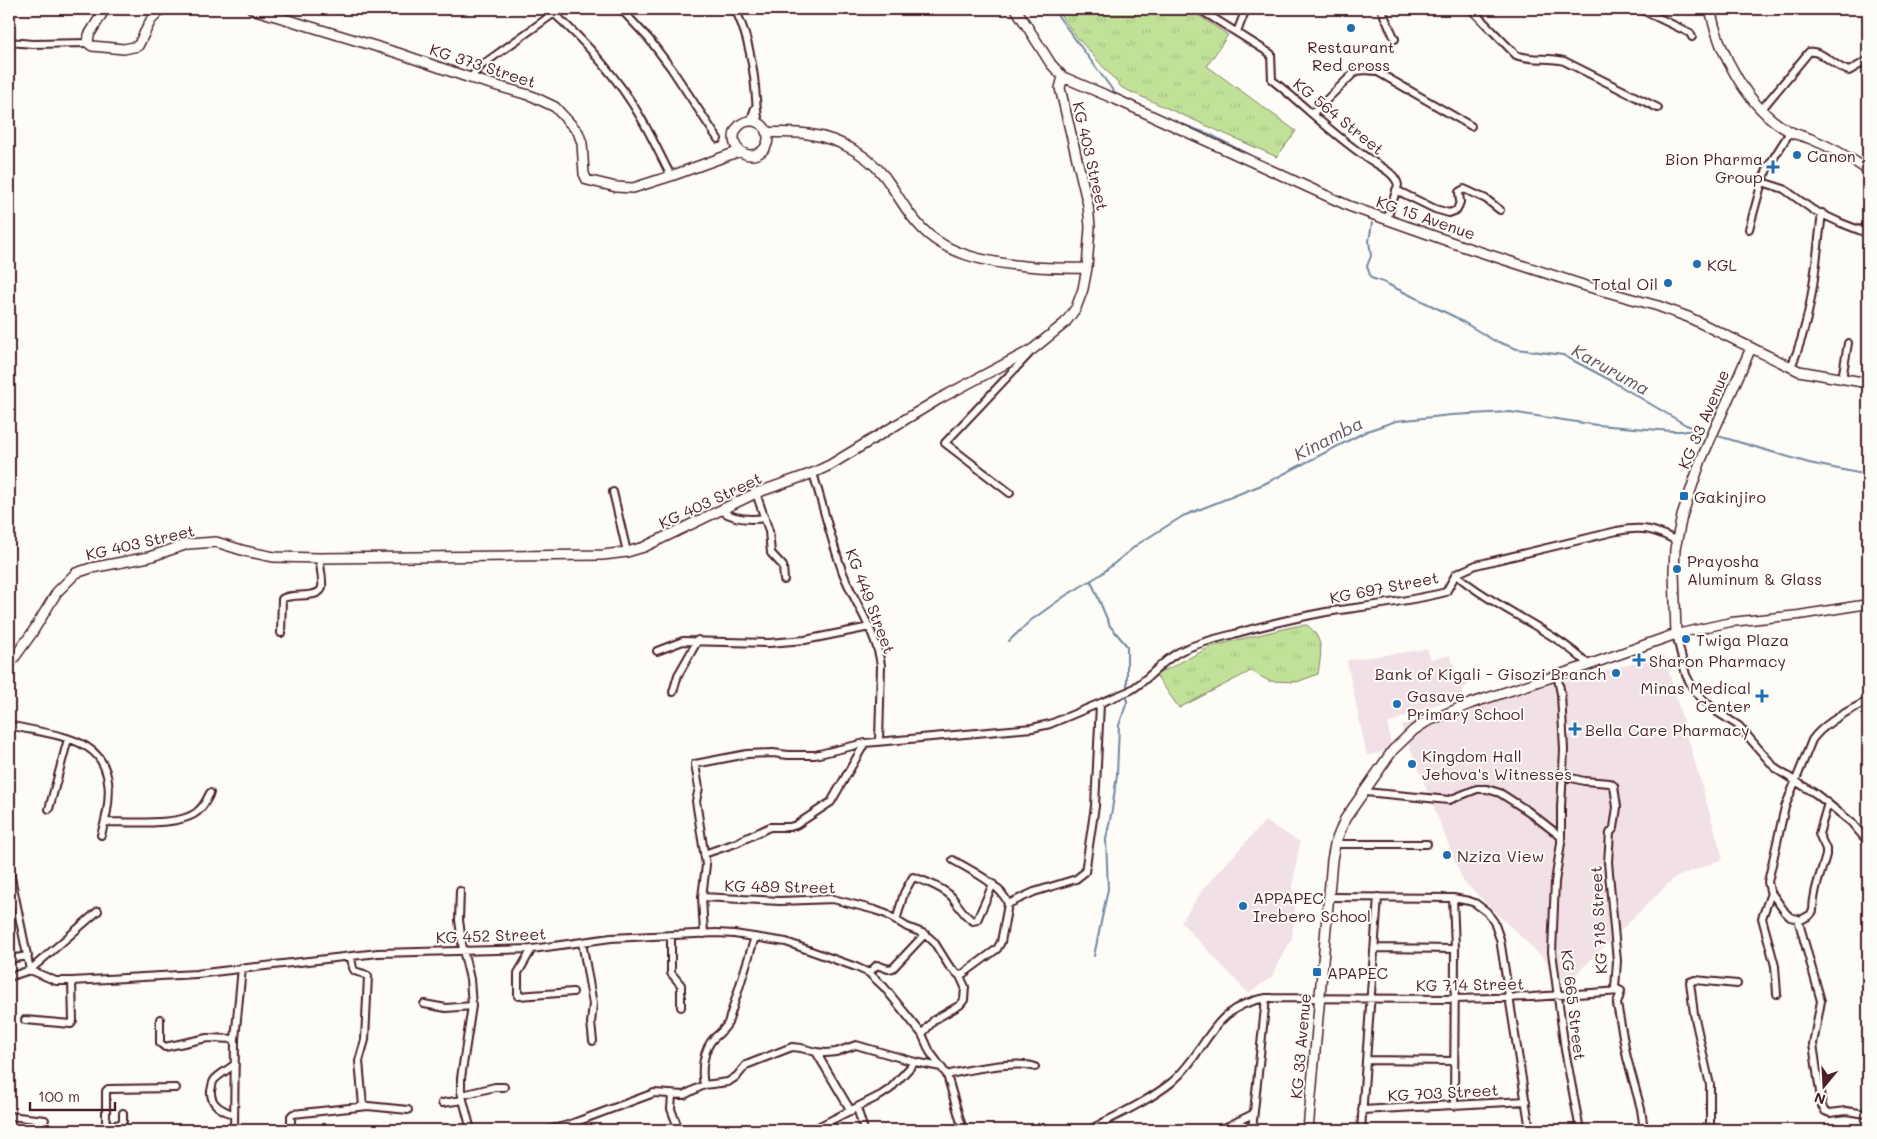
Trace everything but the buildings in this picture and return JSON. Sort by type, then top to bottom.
[{"type":"main road","points":[[105,9],[89,35],[88,43],[92,46],[124,49],[138,46],[151,20],[162,9]]},
{"type":"main road","name":"KG 373 Street","points":[[252,9],[276,12],[470,78],[532,96],[555,106],[578,132],[582,144],[584,174],[587,180],[616,187],[633,188],[671,176]]},
{"type":"main road","name":"KG 15 Avenue","points":[[1016,9],[1051,64],[1063,77],[1340,202],[1474,250],[1658,306],[1688,317],[1791,367],[1817,375],[1868,383]]},
{"type":"main road","points":[[1710,9],[1713,26],[1721,46],[1745,90],[1761,110],[1790,132],[1810,138],[1831,148],[1868,170]]},
{"type":"main road","name":"KG 403 Street","points":[[9,664],[32,633],[57,592],[76,574],[91,568],[149,557],[188,544],[206,542],[216,542],[274,557],[583,556],[627,552],[644,547],[756,493],[813,473],[849,454],[882,432],[939,399],[1034,349],[1060,327],[1076,308],[1087,268],[1090,216],[1060,88],[1063,77]]},
{"type":"main road","points":[[755,123],[767,136],[763,150],[755,154],[746,154],[737,147],[736,130],[742,124],[755,123]]},
{"type":"main road","points":[[767,136],[782,133],[808,134],[849,148],[868,159],[887,180],[919,226],[952,250],[1000,262],[1035,267],[1087,268]]},
{"type":"main road","points":[[671,176],[728,154],[737,147]]},
{"type":"main road","name":"KG 33 Avenue","points":[[1308,1130],[1335,844],[1345,819],[1393,750],[1414,730],[1426,722],[1472,702],[1676,634],[1674,571],[1677,541],[1684,510],[1701,460],[1751,348]]},
{"type":"street","points":[[621,9],[649,39],[671,68],[718,139]]},
{"type":"street","points":[[736,9],[741,21],[754,76],[755,123]]},
{"type":"street","name":"KG 564 Street","points":[[1198,9],[1271,54],[1272,80],[1350,146],[1394,176],[1398,185],[1396,190]]},
{"type":"street","points":[[1237,32],[1246,9]]},
{"type":"street","points":[[1381,9],[1395,39]]},
{"type":"street","points":[[1471,9],[1516,55],[1521,57],[1553,58],[1564,61],[1658,108]]},
{"type":"street","points":[[1640,9],[1690,33],[1692,37]]},
{"type":"street","points":[[470,78],[482,65],[555,10],[600,61],[641,117],[671,176]]},
{"type":"street","points":[[9,42],[33,44],[88,43]]},
{"type":"street","points":[[1761,110],[1809,52],[1817,52],[1849,71],[1868,60]]},
{"type":"street","points":[[1313,113],[1356,71],[1366,70],[1376,71],[1471,126]]},
{"type":"street","points":[[1749,229],[1768,167],[1790,132]]},
{"type":"street","points":[[1762,182],[1784,189],[1813,210],[1868,234]]},
{"type":"street","points":[[1386,220],[1396,190],[1435,209],[1449,213],[1457,210],[1460,202],[1459,192],[1464,189],[1486,199],[1500,210]]},
{"type":"street","points":[[1791,367],[1801,341],[1814,289],[1822,213]]},
{"type":"street","points":[[1859,230],[1868,227]]},
{"type":"street","points":[[1842,379],[1848,343]]},
{"type":"street","points":[[1010,493],[945,443],[1034,349]]},
{"type":"street","name":"KG 449 Street","points":[[813,473],[844,574],[870,627],[881,665],[879,742]]},
{"type":"street","points":[[613,492],[627,552]]},
{"type":"street","points":[[756,493],[770,531],[771,554],[783,566],[784,580]]},
{"type":"street","points":[[722,511],[730,516],[743,519],[765,518]]},
{"type":"street","name":"KG 697 Street","points":[[1100,704],[1138,686],[1170,658],[1202,643],[1268,624],[1422,598],[1446,592],[1456,574],[1476,565],[1635,528],[1652,529],[1677,541]]},
{"type":"street","points":[[281,633],[282,599],[287,596],[313,595],[319,592],[322,587],[319,558]]},
{"type":"street","points":[[1456,574],[1463,581],[1512,613],[1558,640],[1589,664]]},
{"type":"street","points":[[1868,604],[1799,615],[1731,622],[1676,634],[1686,676],[1695,692],[1717,712],[1739,726],[1776,769],[1796,780],[1828,803],[1851,822],[1868,842]]},
{"type":"street","points":[[657,651],[677,642],[698,640],[768,643],[805,640],[870,627]]},
{"type":"street","points":[[673,692],[678,675],[698,640]]},
{"type":"street","name":"KG 665 Street","points":[[1557,674],[1564,725],[1561,843],[1555,882],[1552,952],[1565,1050],[1580,1130]]},
{"type":"street","points":[[1868,701],[1831,722],[1816,735],[1785,807],[1768,882],[1771,894],[1787,916],[1797,918],[1799,921],[1821,1002],[1814,1044],[1822,1106],[1825,1111],[1830,1113],[1841,1111],[1868,1113]]},
{"type":"street","points":[[704,934],[702,896],[706,865],[696,802],[699,788],[695,764],[753,754],[815,755],[865,742],[1032,728],[1050,724],[1100,704],[1096,806],[1085,872],[1076,879],[1034,892],[1008,904]]},
{"type":"street","points":[[9,725],[68,739],[87,747],[96,755],[109,778],[106,822],[101,835]]},
{"type":"street","points":[[49,809],[68,739]]},
{"type":"street","points":[[704,854],[736,843],[770,827],[790,827],[796,825],[828,805],[865,742]]},
{"type":"street","name":"KG 718 Street","points":[[1563,776],[1584,782],[1610,783],[1614,786],[1617,812],[1614,828],[1610,833],[1608,862],[1618,961],[1615,988],[1621,991],[1617,1004],[1644,1130]]},
{"type":"street","points":[[1365,792],[1449,800],[1469,791],[1487,789],[1500,793],[1514,802],[1560,836]]},
{"type":"street","points":[[106,822],[174,820],[199,811],[210,794]]},
{"type":"street","points":[[1799,921],[1810,915],[1813,911],[1812,902],[1826,855],[1826,849],[1819,834],[1828,803]]},
{"type":"street","points":[[1335,844],[1427,844]]},
{"type":"street","points":[[922,1034],[934,1020],[960,1005],[964,1000],[966,987],[960,976],[998,949],[1008,904],[1007,900],[993,884],[953,860]]},
{"type":"street","points":[[9,867],[30,970]]},
{"type":"street","points":[[896,921],[902,898],[911,878],[928,883],[948,894],[973,921],[977,920],[993,884]]},
{"type":"street","points":[[460,891],[459,920],[470,980],[472,1006],[461,1078],[462,1097],[471,1130]]},
{"type":"street","points":[[1771,894],[1762,918],[1775,966],[1777,994]]},
{"type":"street","name":"KG 489 Street","points":[[702,896],[780,901],[833,899],[875,910],[925,934],[934,942],[949,966],[960,976]]},
{"type":"street","points":[[1329,897],[1453,898],[1475,903],[1482,908],[1494,922],[1500,939],[1530,1130]]},
{"type":"street","points":[[1361,1130],[1378,898]]},
{"type":"street","points":[[1453,898],[1455,949],[1454,1106]]},
{"type":"street","points":[[9,977],[30,970],[98,910]]},
{"type":"street","name":"KG 452 Street","points":[[30,970],[56,981],[72,982],[196,974],[378,953],[532,949],[582,942],[704,934],[734,934],[786,942],[842,961],[869,973],[884,988],[922,1034],[930,1052],[947,1075],[963,1130]]},
{"type":"street","points":[[869,973],[877,965],[888,969],[894,968],[925,934]]},
{"type":"street","points":[[671,936],[671,973],[681,985],[681,1007]]},
{"type":"street","points":[[704,1085],[703,1067],[705,1056],[713,1039],[723,1031],[728,1023],[756,937]]},
{"type":"street","points":[[582,942],[593,1004],[590,1023],[593,1041]]},
{"type":"street","points":[[1375,948],[1455,949]]},
{"type":"street","points":[[532,949],[518,973],[518,996],[572,992]]},
{"type":"street","points":[[9,958],[28,956]]},
{"type":"street","points":[[351,957],[353,970],[368,976],[365,1040],[359,1061],[363,1106]]},
{"type":"street","points":[[234,1130],[235,1039],[242,968]]},
{"type":"street","points":[[1710,1130],[1710,1085],[1694,1014],[1690,982],[1695,980],[1737,984]]},
{"type":"street","points":[[25,1020],[71,1024],[73,1021],[72,982]]},
{"type":"street","name":"KG 714 Street","points":[[1089,1130],[1145,1101],[1174,1080],[1186,1067],[1222,1018],[1229,1011],[1252,1000],[1266,998],[1510,998],[1621,991]]},
{"type":"street","points":[[1252,1130],[1266,998]]},
{"type":"street","points":[[424,1004],[446,1008],[472,1006]]},
{"type":"street","points":[[160,1020],[160,1043],[165,1047],[207,1038],[235,1039]]},
{"type":"street","points":[[548,1130],[568,1125],[654,1093],[663,1092],[672,1095],[684,1095],[704,1085],[728,1082],[738,1076],[746,1065],[792,1047],[816,1052],[836,1052],[856,1045],[915,1062],[941,1067]]},
{"type":"street","points":[[816,1052],[854,1109],[864,1130]]},
{"type":"street","points":[[1366,1060],[1454,1061]]},
{"type":"street","points":[[812,1130],[873,1100],[890,1089],[915,1062]]},
{"type":"street","points":[[234,1114],[222,1110],[212,1102],[211,1098],[212,1085],[215,1080],[235,1064]]},
{"type":"street","points":[[947,1075],[965,1069],[1019,1064],[1034,1067]]},
{"type":"street","points":[[442,1103],[494,1087],[504,1087]]},
{"type":"street","points":[[123,1113],[123,1121],[120,1124],[106,1129],[106,1091],[108,1089],[176,1088]]},
{"type":"street","points":[[672,1095],[671,1109],[679,1130]]},
{"type":"street","name":"KG 703 Street","points":[[1362,1110],[1526,1101]]},
{"type":"street","points":[[291,1130],[291,1116],[293,1114],[363,1106],[408,1110]]},
{"type":"street","points":[[1220,1130],[1253,1114]]},
{"type":"street","points":[[9,1116],[45,1120]]},
{"type":"shaded area","name":"Gasave Primary School","points":[[1427,649],[1431,659],[1450,655],[1458,676],[1466,675],[1468,686],[1462,689],[1463,695],[1412,713],[1388,724],[1391,749],[1367,756],[1348,660]]},
{"type":"shaded area","points":[[1664,655],[1723,859],[1674,878],[1568,982],[1463,881],[1401,725]]},
{"type":"shaded area","name":"APPAPEC Irebero School","points":[[1265,821],[1300,842],[1292,888],[1296,895],[1292,938],[1271,978],[1248,993],[1181,922],[1204,888]]},
{"type":"green space","points":[[1056,9],[1189,9],[1228,35],[1207,66],[1296,131],[1277,157],[1122,88],[1075,35]]},
{"type":"green space","points":[[1307,625],[1317,636],[1319,642],[1321,653],[1318,674],[1297,682],[1269,681],[1251,671],[1179,708],[1156,675],[1212,646]]},
{"type":"waterway","points":[[1053,9],[1117,96]]},
{"type":"waterway","points":[[1166,118],[1211,135],[1251,156]]},
{"type":"waterway","name":"Karuruma","points":[[1372,223],[1369,241],[1371,256],[1367,266],[1371,278],[1455,317],[1493,340],[1517,349],[1563,355],[1610,380],[1686,425],[1710,433]]},
{"type":"waterway","name":"Kinamba","points":[[1009,641],[1030,621],[1065,596],[1100,575],[1138,544],[1183,516],[1264,484],[1367,431],[1396,421],[1451,415],[1510,412],[1597,425],[1672,431],[1705,431]]},
{"type":"waterway","name":"Karuruma","points":[[1715,435],[1809,463],[1868,475]]},
{"type":"waterway","points":[[1091,581],[1110,626],[1127,646],[1127,690]]},
{"type":"waterway","points":[[1094,956],[1108,889],[1106,839],[1117,775],[1119,725],[1127,702],[1127,695]]},
{"type":"place","name":"Restaurant Red cross","points":[[1351,28]]},
{"type":"place","name":"Canon","points":[[1797,155]]},
{"type":"place","name":"Bion Pharma Group","points":[[1773,167]]},
{"type":"place","name":"KGL","points":[[1697,264]]},
{"type":"place","name":"Total Oil","points":[[1668,283]]},
{"type":"place","name":"Gakinjiro","points":[[1684,496]]},
{"type":"place","name":"Prayosha Aluminum & Glass","points":[[1677,569]]},
{"type":"place","name":"Twiga Plaza","points":[[1686,639]]},
{"type":"place","name":"Sharon Pharmacy","points":[[1639,660]]},
{"type":"place","name":"Bank of Kigali - Gisozi Branch","points":[[1616,673]]},
{"type":"place","name":"Minas Medical Center","points":[[1762,696]]},
{"type":"place","name":"Gasave Primary School","points":[[1397,704]]},
{"type":"place","name":"Bella Care Pharmacy","points":[[1575,729]]},
{"type":"place","name":"Kingdom Hall Jehova's Witnesses","points":[[1412,764]]},
{"type":"place","name":"Nziza View","points":[[1447,855]]},
{"type":"place","name":"APPAPEC Irebero School","points":[[1243,906]]},
{"type":"place","name":"APAPEC","points":[[1317,972]]}]
